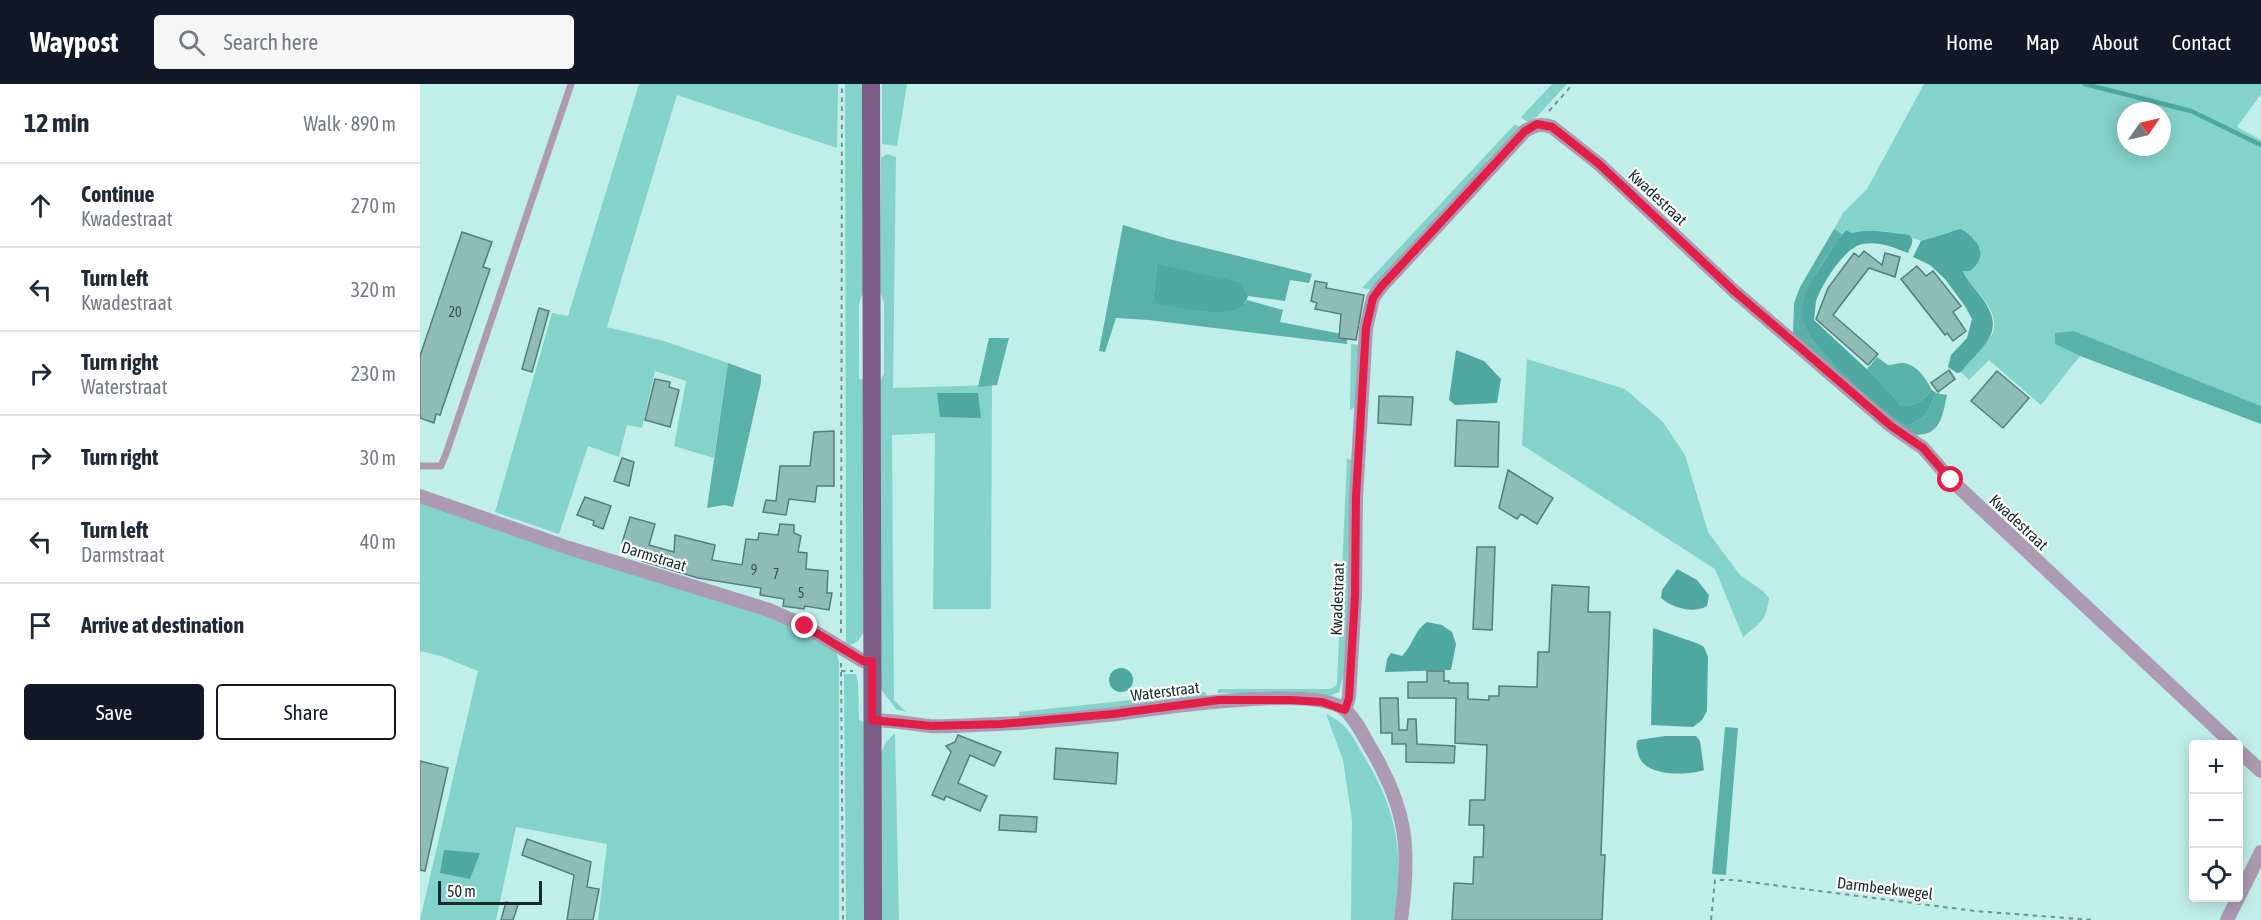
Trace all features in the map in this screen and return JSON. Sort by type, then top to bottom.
[{"type":"main road","points":[[871,84],[873,920]]},
{"type":"street","name":"Kwadestraat","points":[[1345,710],[1349,698],[1355,596],[1356,497],[1366,328],[1373,298],[1525,131],[1537,124],[1552,127],[1599,164],[1734,291],[1891,426],[1923,448],[1951,480],[2229,740]]},
{"type":"street","name":"Darmstraat","points":[[420,496],[569,548],[769,610],[805,626],[863,661],[872,661]]},
{"type":"street","name":"Waterstraat","points":[[872,720],[931,726],[1001,724],[1113,714],[1219,700],[1322,702],[1345,710]]},
{"type":"street","points":[[1345,710],[1359,727],[1374,753],[1393,790],[1399,808],[1406,858],[1401,920]]},
{"type":"street","points":[[2243,755],[2261,771]]},
{"type":"street","points":[[2228,920],[2261,852]]},
{"type":"lane","points":[[420,466],[441,466],[447,451],[571,84]]},
{"type":"path","points":[[842,84],[843,920]]},
{"type":"path","points":[[1537,124],[1573,84]]},
{"type":"path","name":"Darmbeekwegel","points":[[1711,920],[1715,880],[1734,880],[1975,911],[2093,920]]},
{"type":"shaded area","points":[[639,84],[838,84],[837,148],[677,95],[607,327],[664,341],[728,363],[714,458],[674,446],[686,381],[655,371],[642,428],[627,425],[619,457],[588,446],[559,534],[495,512],[552,313],[568,316]]},
{"type":"shaded area","points":[[845,84],[864,84],[864,288],[859,304],[859,379],[865,379],[864,632],[858,641],[851,645],[846,643]]},
{"type":"shaded area","points":[[882,84],[907,84],[897,146],[882,144]]},
{"type":"shaded area","points":[[1552,84],[1567,84],[1530,124],[1521,117]]},
{"type":"shaded area","points":[[1924,84],[2261,84],[2261,94],[2237,127],[2261,140],[2261,406],[2074,331],[2055,344],[2080,356],[2041,405],[1989,360],[1969,380],[1961,372],[1993,333],[1994,323],[1989,307],[1963,270],[1970,271],[1979,259],[1974,238],[1952,231],[1921,241],[1887,232],[1852,233],[1846,230],[1842,234],[1834,229],[1843,213],[1867,189]]},
{"type":"shaded area","points":[[1515,124],[1524,129],[1373,290],[1362,288]]},
{"type":"shaded area","points":[[887,154],[896,157],[893,388],[992,385],[991,609],[933,609],[935,433],[892,435],[894,700],[906,712],[896,709],[881,689],[880,383],[884,373],[884,303],[880,291],[881,158]]},
{"type":"shaded area","points":[[1123,225],[1169,239],[1312,274],[1309,283],[1290,280],[1285,301],[1248,296],[1244,288],[1157,265],[1153,303],[1245,304],[1247,300],[1283,310],[1280,322],[1347,335],[1347,344],[1116,318],[1105,352],[1099,351]]},
{"type":"shaded area","points":[[1834,229],[1842,234],[1817,271],[1806,298],[1804,312],[1806,326],[1812,340],[1885,411],[1910,425],[1925,416],[1936,393],[1947,395],[1941,420],[1933,430],[1926,434],[1908,434],[1793,335],[1794,303],[1800,287]]},
{"type":"shaded area","points":[[1960,229],[1972,237],[1980,250],[1977,264],[1970,271],[1963,271],[1989,310],[1992,329],[1984,345],[1961,372],[1957,373],[1948,367],[1951,355],[1967,338],[1972,319],[1945,279],[1930,265],[1913,257],[1921,241]]},
{"type":"shaded area","points":[[1846,230],[1852,233],[1873,231],[1909,235],[1912,239],[1908,253],[1874,243],[1862,244],[1848,252],[1828,277],[1819,294],[1814,320],[1872,374],[1902,406],[1919,402],[1932,390],[1936,393],[1925,416],[1910,425],[1886,412],[1873,401],[1812,340],[1806,329],[1803,319],[1804,299],[1812,280]]},
{"type":"shaded area","points":[[1157,264],[1239,282],[1248,296],[1239,308],[1218,312],[1153,303]]},
{"type":"shaded area","points":[[2074,331],[2261,406],[2261,424],[2080,356],[2055,344],[2055,333]]},
{"type":"shaded area","points":[[989,338],[1009,338],[997,385],[978,387]]},
{"type":"shaded area","points":[[1351,344],[1361,345],[1355,407],[1350,410]]},
{"type":"shaded area","points":[[1456,350],[1484,361],[1501,379],[1497,403],[1455,405],[1449,400]]},
{"type":"shaded area","points":[[1877,357],[1888,365],[1903,363],[1913,366],[1932,390],[1919,402],[1902,406],[1867,369]]},
{"type":"shaded area","points":[[1527,359],[1625,389],[1663,422],[1685,455],[1708,532],[1740,575],[1769,598],[1761,621],[1743,637],[1715,569],[1522,445]]},
{"type":"shaded area","points":[[728,363],[761,375],[761,382],[733,507],[724,505],[707,508]]},
{"type":"shaded area","points":[[937,393],[978,393],[981,418],[940,417]]},
{"type":"shaded area","points":[[1347,458],[1354,462],[1347,661],[1339,692],[1330,696],[1218,693],[1218,689],[1331,689],[1337,684]]},
{"type":"shaded area","points":[[420,500],[782,621],[836,650],[839,662],[839,920],[598,920],[607,844],[516,827],[496,920],[420,920],[478,671],[441,656],[420,651]]},
{"type":"shaded area","points":[[1677,569],[1697,580],[1709,595],[1707,606],[1696,610],[1683,609],[1661,598],[1662,590]]},
{"type":"shaded area","points":[[1427,622],[1442,625],[1452,632],[1456,644],[1451,670],[1385,672],[1387,659],[1391,653],[1402,656]]},
{"type":"shaded area","points":[[1653,628],[1704,647],[1708,657],[1707,711],[1702,720],[1693,727],[1651,725]]},
{"type":"shaded area","points":[[1121,668],[1130,671],[1133,680],[1130,689],[1121,692],[1112,689],[1109,680],[1112,671]]},
{"type":"shaded area","points":[[844,674],[856,674],[859,720],[865,723],[866,920],[846,920]]},
{"type":"shaded area","points":[[1206,692],[1206,696],[1019,719],[1019,712]]},
{"type":"shaded area","points":[[1326,714],[1343,725],[1351,735],[1374,775],[1391,814],[1398,853],[1395,920],[1351,920],[1352,820],[1343,760]]},
{"type":"shaded area","points":[[1725,727],[1738,728],[1726,875],[1712,874]]},
{"type":"shaded area","points":[[895,733],[899,920],[880,920],[880,755],[886,742]]},
{"type":"shaded area","points":[[1665,736],[1696,736],[1700,741],[1704,770],[1677,774],[1666,773],[1656,771],[1641,761],[1636,745],[1638,740]]},
{"type":"shaded area","points":[[444,850],[480,853],[470,879],[440,873]]},
{"type":"building","points":[[462,232],[492,242],[483,267],[490,269],[440,415],[436,414],[434,423],[420,418],[420,356]]},
{"type":"building","points":[[1864,251],[1882,265],[1885,253],[1900,257],[1895,277],[1869,268],[1833,315],[1878,354],[1868,365],[1816,319],[1828,288],[1854,253],[1859,257]]},
{"type":"building","points":[[1917,266],[1926,276],[1933,271],[1961,306],[1953,312],[1966,331],[1953,341],[1947,333],[1945,335],[1901,279]]},
{"type":"building","points":[[1315,281],[1327,283],[1326,288],[1364,295],[1356,340],[1339,338],[1341,314],[1315,309],[1317,303],[1311,301]]},
{"type":"building","points":[[539,308],[549,311],[532,372],[522,369]]},
{"type":"building","points":[[1949,370],[1955,379],[1938,392],[1931,383]]},
{"type":"building","points":[[1997,371],[2029,398],[2003,428],[1971,401]]},
{"type":"building","points":[[655,379],[670,382],[669,387],[679,390],[670,427],[645,420]]},
{"type":"building","points":[[1379,396],[1413,397],[1411,425],[1378,423]]},
{"type":"building","points":[[1457,420],[1499,422],[1498,467],[1455,466]]},
{"type":"building","points":[[834,431],[834,486],[817,486],[815,502],[789,499],[786,515],[763,512],[766,500],[776,501],[780,466],[810,466],[814,432]]},
{"type":"building","points":[[622,458],[634,462],[629,486],[614,481]]},
{"type":"building","points":[[1508,470],[1553,498],[1537,524],[1521,514],[1517,519],[1499,508]]},
{"type":"building","points":[[585,497],[611,506],[603,529],[593,525],[594,521],[577,515]]},
{"type":"building","points":[[630,517],[655,524],[649,545],[674,552],[675,535],[715,545],[712,560],[742,565],[746,539],[758,540],[759,533],[778,535],[780,524],[794,525],[794,533],[801,536],[798,552],[807,553],[806,569],[828,571],[827,593],[832,593],[829,610],[805,606],[804,609],[783,606],[784,599],[760,595],[761,588],[698,578],[642,561],[645,550],[622,543]]},
{"type":"building","points":[[1477,547],[1495,547],[1492,630],[1473,629]]},
{"type":"building","points":[[1552,585],[1589,587],[1588,612],[1610,612],[1601,855],[1605,855],[1602,920],[1452,920],[1454,883],[1473,884],[1474,857],[1483,857],[1484,825],[1469,825],[1470,800],[1485,800],[1487,745],[1455,743],[1456,698],[1408,698],[1408,682],[1427,682],[1427,671],[1444,671],[1444,681],[1468,683],[1468,699],[1489,700],[1489,696],[1499,696],[1499,686],[1537,687],[1538,652],[1549,652]]},
{"type":"building","points":[[1380,698],[1398,698],[1399,730],[1407,730],[1408,719],[1416,719],[1417,744],[1455,746],[1454,763],[1406,762],[1406,744],[1392,744],[1392,733],[1381,733]]},
{"type":"building","points":[[958,735],[1001,752],[994,766],[970,755],[958,783],[987,796],[980,811],[946,796],[944,800],[932,795],[951,752],[946,746],[955,742]]},
{"type":"building","points":[[1056,748],[1118,753],[1116,784],[1054,779]]},
{"type":"building","points":[[420,761],[448,768],[425,871],[420,870]]},
{"type":"building","points":[[1000,815],[1037,817],[1036,832],[999,830]]},
{"type":"building","points":[[527,839],[591,862],[587,887],[599,889],[593,920],[567,920],[574,875],[522,855]]},
{"type":"building","points":[[506,902],[518,905],[513,920],[501,920]]},
{"type":"waterway","points":[[2085,84],[2191,111],[2261,145]]},
{"type":"route","points":[[805,626],[863,661],[872,661],[872,720],[931,726],[1001,724],[1113,714],[1219,700],[1322,702],[1345,710],[1349,698],[1355,596],[1356,497],[1369,310],[1373,298],[1381,287],[1525,131],[1537,124],[1552,127],[1599,164],[1734,291],[1891,426],[1923,448],[1951,480]]}]
